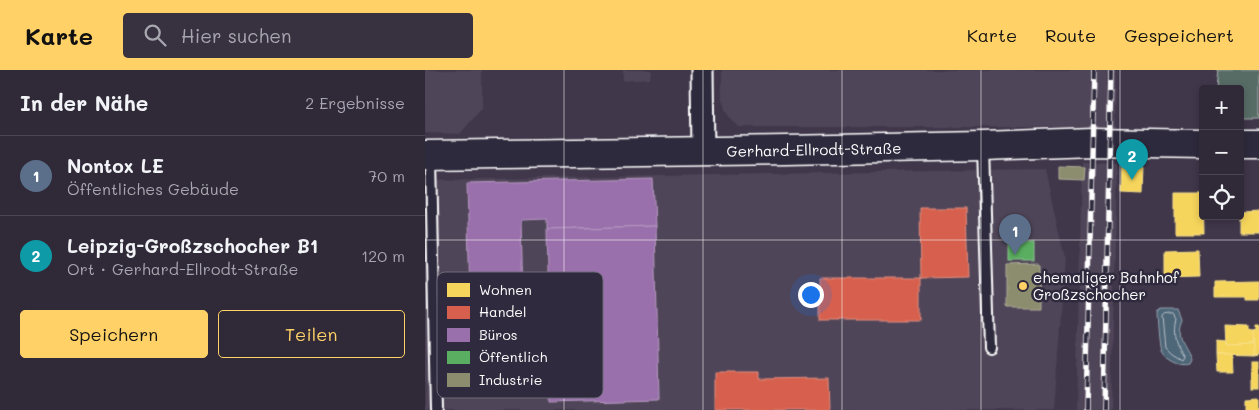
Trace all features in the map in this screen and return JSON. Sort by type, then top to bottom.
[{"type":"main road","name":"Gerhard-Ellrodt-Straße","points":[[428,155],[703,152],[1092,142],[1199,144]]},
{"type":"main road","points":[[1244,144],[1259,144]]},
{"type":"street","points":[[702,70],[703,152]]},
{"type":"lane","points":[[983,146],[989,347]]},
{"type":"lane","points":[[428,155],[436,410]]},
{"type":"shaded area","points":[[425,70],[482,70],[482,108],[460,134],[425,133]]},
{"type":"shaded area","points":[[623,70],[651,70],[650,79],[623,81]]},
{"type":"shaded area","points":[[722,70],[1116,70],[1115,127],[738,127],[726,112],[722,99]]},
{"type":"shaded area","points":[[1082,162],[1117,163],[1111,410],[1076,410]]},
{"type":"shaded area","points":[[1045,169],[1065,258],[1054,410],[425,410],[425,180]]},
{"type":"green space","points":[[1218,70],[1259,70],[1259,118],[1244,118],[1244,85],[1216,85]]},
{"type":"water","points":[[1161,310],[1178,310],[1182,320],[1179,332],[1181,341],[1190,359],[1188,363],[1181,364],[1173,361],[1161,350],[1157,313]]},
{"type":"building: Wohnen","points":[[1122,161],[1137,162],[1136,165],[1144,166],[1143,194],[1121,193]]},
{"type":"building: Wohnen","points":[[1175,193],[1199,193],[1199,220],[1204,220],[1204,233],[1175,233]]},
{"type":"building: Wohnen","points":[[1259,211],[1259,232],[1239,232],[1239,220],[1244,220],[1244,212]]},
{"type":"building: Wohnen","points":[[1198,249],[1199,277],[1165,278],[1165,250]]},
{"type":"building: Wohnen","points":[[1259,281],[1259,300],[1247,300],[1247,297],[1215,297],[1215,282]]},
{"type":"building: Wohnen","points":[[1225,326],[1249,327],[1249,332],[1253,333],[1254,345],[1226,346]]},
{"type":"building: Wohnen","points":[[1256,327],[1259,327],[1259,355],[1254,356],[1253,333],[1256,332]]},
{"type":"building: Wohnen","points":[[1216,341],[1226,342],[1226,346],[1254,345],[1254,356],[1216,355]]},
{"type":"building: Wohnen","points":[[1216,355],[1232,355],[1233,372],[1217,372]]},
{"type":"building: Wohnen","points":[[1252,362],[1259,362],[1259,387],[1252,387]]},
{"type":"building: Wohnen","points":[[1259,396],[1259,410],[1246,410],[1246,397]]},
{"type":"building: Handel","points":[[920,208],[966,208],[968,277],[921,278]]},
{"type":"building: Handel","points":[[820,278],[921,278],[921,320],[820,320]]},
{"type":"building: Handel","points":[[715,372],[759,372],[759,379],[829,378],[830,410],[715,410]]},
{"type":"building: Büros","points":[[653,179],[655,226],[547,229],[547,219],[521,220],[522,272],[469,272],[467,183]]},
{"type":"building: Büros","points":[[655,226],[659,399],[551,402],[551,398],[603,398],[603,272],[548,272],[547,229]]},
{"type":"building: Öffentlich","points":[[1009,243],[1034,243],[1034,261],[1009,261]]},
{"type":"building: Industrie","points":[[1058,166],[1085,167],[1084,180],[1058,179]]},
{"type":"building: Industrie","name":"ehemaliger Bahnhof Großzschocher","points":[[1039,264],[1039,307],[1007,307],[1007,265]]},
{"type":"railway","points":[[1086,410],[1094,70]]},
{"type":"railway","points":[[1104,410],[1111,70]]},
{"type":"place","name":"Leipzig-Großzschocher B1","points":[[1132,180]]},
{"type":"place","name":"Nontox LE","points":[[1015,255]]},
{"type":"place","name":"ehemaliger Bahnhof Großzschocher","points":[[1023,286]]}]
